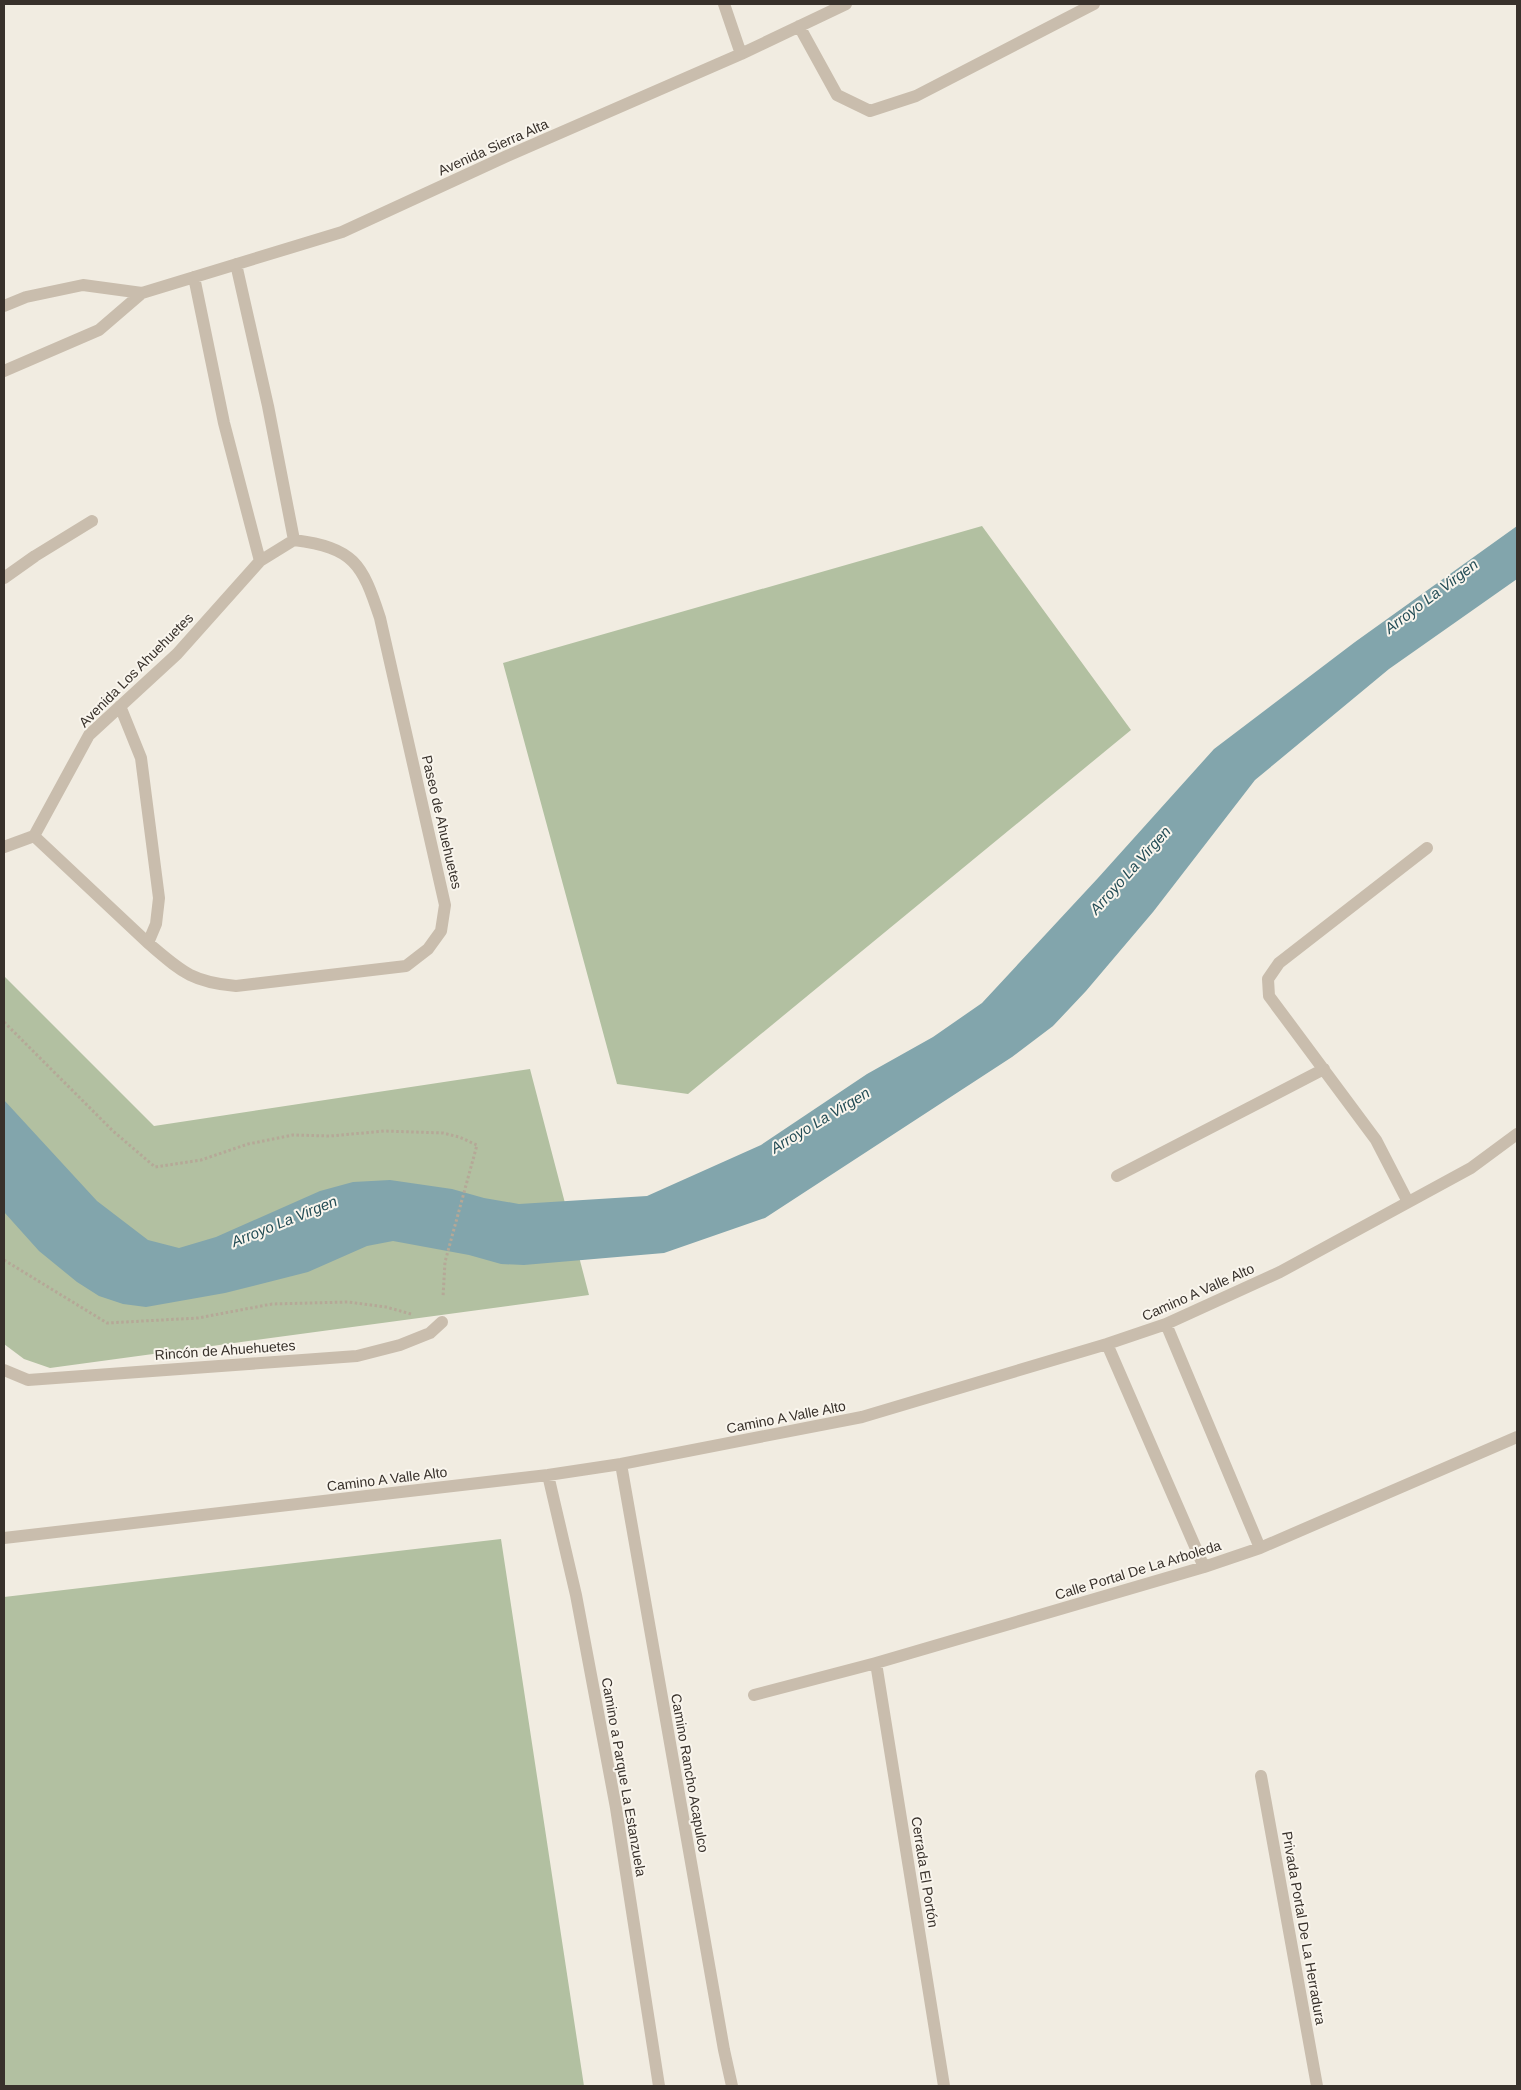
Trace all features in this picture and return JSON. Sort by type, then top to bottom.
[{"type":"street","points":[[724,4],[740,54]]},
{"type":"street","name":"Avenida Sierra Alta","points":[[4,370],[99,330],[142,293],[342,232],[507,156],[740,54],[846,4]]},
{"type":"street","points":[[799,26],[837,95],[870,112],[916,96],[1094,4]]},
{"type":"street","points":[[236,264],[268,406],[294,540]]},
{"type":"street","points":[[194,277],[224,423],[260,561]]},
{"type":"street","name":"Avenida Sierra Alta","points":[[4,306],[26,297],[83,285],[142,293]]},
{"type":"street","points":[[4,578],[35,556],[92,521]]},
{"type":"street","name":"Avenida Los Ahuehuetes","points":[[34,836],[89,735],[177,654],[260,561],[294,540]]},
{"type":"street","name":"Paseo de Ahuehuetes","points":[[34,836],[148,943],[183,972],[212,984],[236,986],[406,966],[428,949],[441,931],[445,904],[380,618],[369,583],[355,562],[338,550],[319,543],[294,540]]},
{"type":"street","points":[[120,706],[141,758],[159,898],[156,924],[148,943]]},
{"type":"street","points":[[4,847],[34,836]]},
{"type":"street","points":[[1408,1202],[1376,1140],[1268,996],[1268,978],[1279,963],[1427,848]]},
{"type":"street","points":[[1117,1176],[1324,1069]]},
{"type":"street","name":"Camino A Valle Alto","points":[[4,1538],[548,1475],[621,1464],[862,1417],[1107,1344],[1166,1324],[1280,1272],[1471,1168],[1517,1134]]},
{"type":"street","name":"Rincón de Ahuehuetes","points":[[4,1370],[28,1380],[357,1356],[408,1342],[430,1333],[442,1322]]},
{"type":"street","points":[[1166,1324],[1260,1548]]},
{"type":"street","points":[[1107,1344],[1204,1567]]},
{"type":"street","name":"Calle Portal De La Arboleda","points":[[754,1695],[876,1663],[1204,1567],[1260,1548],[1517,1437]]},
{"type":"street","name":"Camino Rancho Acapulco","points":[[621,1464],[722,2041],[732,2086]]},
{"type":"street","name":"Camino a Parque La Estanzuela","points":[[548,1475],[576,1595],[614,1799],[659,2086]]},
{"type":"street","name":"Cerrada El Portón","points":[[876,1663],[944,2086]]},
{"type":"street","name":"Privada Portal De La Herradura","points":[[1261,1776],[1317,2086]]},
{"type":"path","points":[[4,1022],[113,1131],[155,1167],[200,1160],[248,1144],[292,1135],[330,1136],[386,1130],[442,1133],[459,1137],[477,1145],[445,1262],[442,1322],[386,1307],[348,1302],[272,1304],[198,1318],[107,1322],[4,1260]]},
{"type":"green space","points":[[982,526],[1131,730],[688,1094],[617,1084],[503,663]]},
{"type":"green space","points":[[4,976],[154,1126],[530,1069],[589,1295],[50,1368],[24,1359],[4,1344]]},
{"type":"green space","points":[[501,1539],[584,2086],[4,2086],[4,1597]]},
{"type":"water","name":"Arroyo La Virgen","points":[[1517,526],[1517,579],[1389,669],[1255,780],[1153,912],[1086,991],[1053,1026],[1012,1057],[765,1218],[664,1253],[524,1265],[501,1264],[469,1255],[393,1241],[367,1246],[308,1272],[225,1293],[146,1307],[123,1304],[99,1296],[77,1282],[39,1251],[4,1212],[4,1100],[97,1201],[148,1240],[179,1248],[216,1237],[320,1191],[353,1182],[390,1180],[452,1189],[484,1198],[519,1204],[647,1196],[761,1145],[867,1074],[933,1037],[982,1003],[1214,749],[1355,642]]}]
